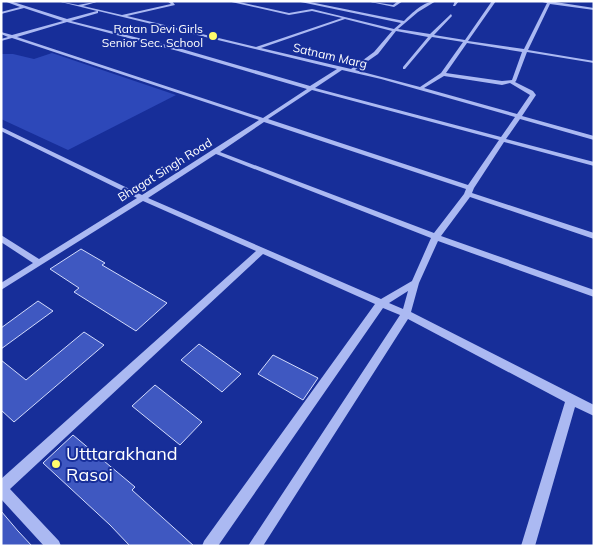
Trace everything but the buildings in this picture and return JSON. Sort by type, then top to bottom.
[{"type":"street","points":[[6,1],[68,21],[180,50],[502,141],[594,164]]},
{"type":"street","name":"Satnam Marg","points":[[59,1],[97,12],[351,71],[594,138]]},
{"type":"street","points":[[75,6],[98,1]]},
{"type":"street","points":[[120,17],[174,4],[169,1]]},
{"type":"street","points":[[229,1],[289,14],[307,9],[395,30],[594,62]]},
{"type":"street","points":[[298,1],[404,22]]},
{"type":"street","points":[[318,5],[327,1]]},
{"type":"street","points":[[368,1],[394,6],[401,1]]},
{"type":"street","points":[[351,71],[376,53],[395,30],[417,11],[434,1]]},
{"type":"street","points":[[420,89],[444,74],[494,1]]},
{"type":"street","points":[[540,1],[594,9]]},
{"type":"street","points":[[512,83],[525,51],[549,3]]},
{"type":"street","points":[[1,13],[24,7]]},
{"type":"street","points":[[78,18],[82,8]]},
{"type":"street","points":[[1,40],[97,12]]},
{"type":"street","points":[[405,68],[451,15]]},
{"type":"street","points":[[255,49],[344,19]]},
{"type":"street","points":[[1,33],[262,120],[594,236]]},
{"type":"street","name":"Bhagat Singh Road","points":[[1,287],[215,152],[340,69]]},
{"type":"street","points":[[255,546],[406,314],[415,283],[436,237],[533,95],[531,92],[512,83],[444,74]]},
{"type":"street","points":[[1,129],[143,198],[381,302],[594,411]]},
{"type":"street","points":[[215,152],[436,237],[594,294]]},
{"type":"street","points":[[1,238],[40,263]]},
{"type":"street","points":[[54,546],[1,488],[261,251]]},
{"type":"street","points":[[209,546],[381,302],[415,283]]},
{"type":"street","points":[[528,546],[571,400]]},
{"type":"shaded area","points":[[52,53],[176,95],[68,150],[1,119],[1,54],[13,54],[34,59]]},
{"type":"place","name":"Ratan Devi Girls Senior Sec. School","points":[[213,36]]},
{"type":"place","name":"Utttarakhand Rasoi","points":[[56,464]]}]
